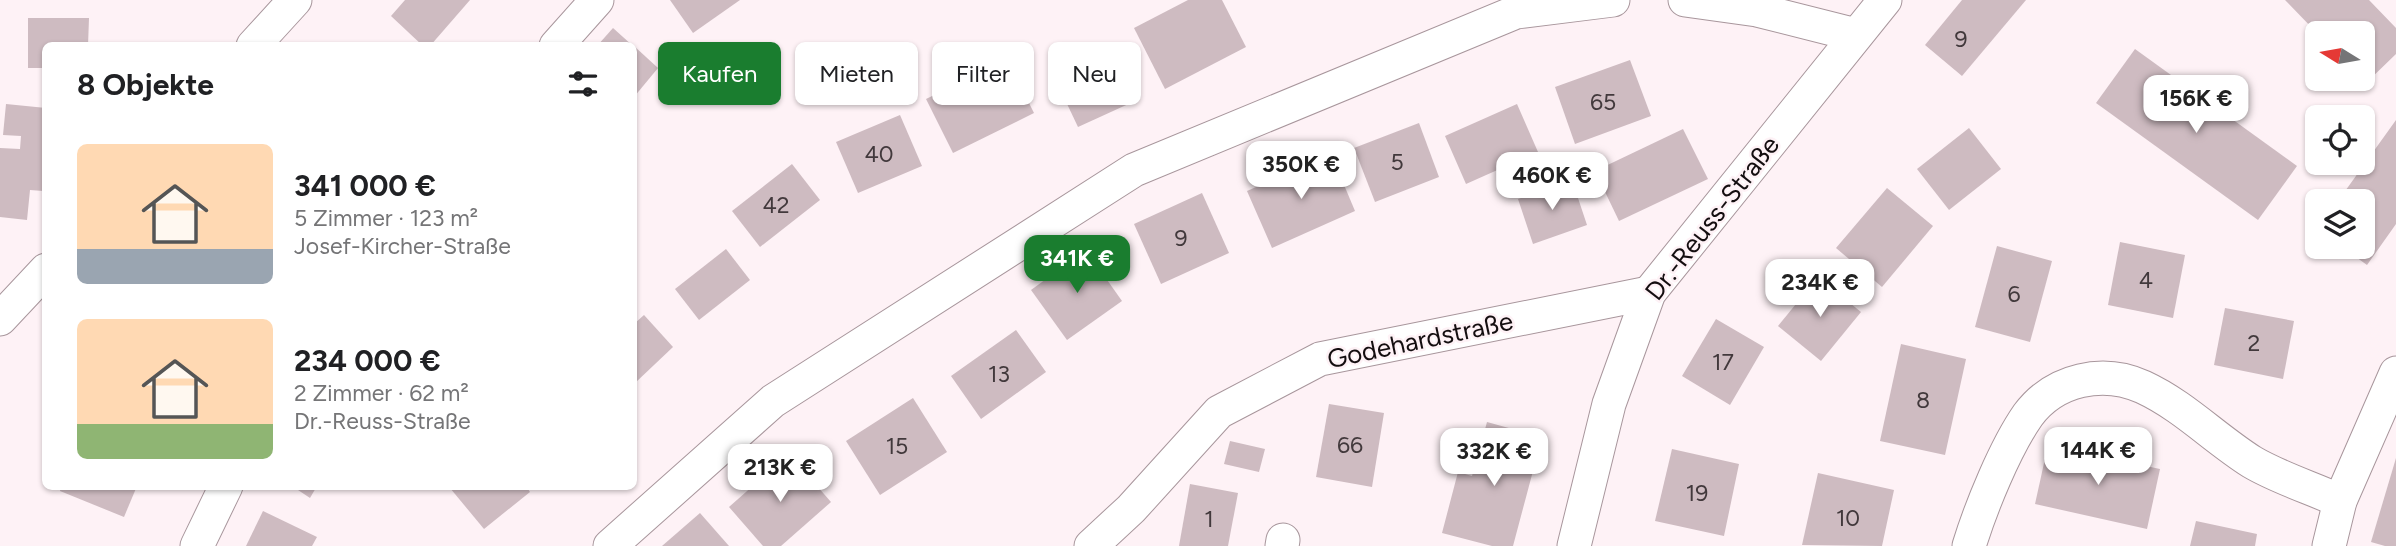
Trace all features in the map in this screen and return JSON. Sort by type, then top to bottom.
[{"type":"street","points":[[257,42],[295,0]]},
{"type":"street","points":[[560,42],[597,0]]},
{"type":"street","points":[[610,546],[772,401],[1134,170],[1516,12],[1613,0]]},
{"type":"street","points":[[1685,0],[1757,10],[1856,35]]},
{"type":"street","name":"Dr.-Reuss-Straße","points":[[1574,546],[1609,404],[1648,293],[1885,0]]},
{"type":"street","points":[[0,319],[42,274]]},
{"type":"street","name":"Godehardstraße","points":[[1091,546],[1131,509],[1219,412],[1320,359],[1648,293]]},
{"type":"street","points":[[2329,546],[2340,501],[2396,373]]},
{"type":"street","points":[[1969,546],[2000,469],[2029,415],[2045,399],[2067,384],[2095,377],[2117,379],[2142,387],[2181,407],[2253,462],[2340,501]]},
{"type":"street","points":[[197,546],[224,490]]},
{"type":"street","points":[[1128,546],[1131,509]]},
{"type":"building","points":[[405,0],[470,0],[433,42],[419,42],[391,16]]},
{"type":"building","points":[[670,0],[740,0],[693,33]]},
{"type":"building","points":[[1188,0],[1222,0],[1246,47],[1165,89],[1134,28]]},
{"type":"building","points":[[1962,0],[2026,0],[1962,76],[1925,45]]},
{"type":"building","points":[[2285,0],[2369,0],[2396,28],[2396,54],[2375,74],[2375,21],[2305,21]]},
{"type":"building","points":[[28,18],[89,18],[88,42],[42,42],[42,68],[28,68]]},
{"type":"building","points":[[613,28],[629,42],[601,42]]},
{"type":"building","points":[[637,49],[658,68],[637,93]]},
{"type":"building","points":[[2135,49],[2297,166],[2258,220],[2096,103]]},
{"type":"building","points":[[1630,60],[1651,116],[1575,144],[1555,87]]},
{"type":"building","points":[[932,96],[932,105],[1030,105],[1034,113],[953,153],[926,99]]},
{"type":"building","points":[[6,104],[42,108],[42,191],[30,190],[27,220],[0,217],[0,148],[20,149],[21,136],[3,135]]},
{"type":"building","points":[[1517,104],[1538,152],[1466,184],[1445,136]]},
{"type":"building","points":[[1068,105],[1126,105],[1078,127]]},
{"type":"building","points":[[900,115],[922,166],[858,193],[836,142]]},
{"type":"building","points":[[2396,120],[2396,224],[2375,254],[2375,189],[2347,189],[2357,175],[2375,175],[2375,149]]},
{"type":"building","points":[[1419,123],[1439,177],[1375,202],[1354,148]]},
{"type":"building","points":[[1969,128],[2001,169],[1949,210],[1917,169]]},
{"type":"building","points":[[1683,129],[1708,179],[1619,221],[1595,171]]},
{"type":"building","points":[[1331,154],[1355,211],[1272,248],[1247,191]]},
{"type":"building","points":[[792,164],[820,200],[760,247],[732,211]]},
{"type":"building","points":[[1572,180],[1587,225],[1533,244],[1518,199]]},
{"type":"building","points":[[1887,188],[1933,226],[1882,287],[1836,248]]},
{"type":"building","points":[[1202,193],[1229,253],[1161,284],[1134,224]]},
{"type":"building","points":[[2120,242],[2185,255],[2173,318],[2108,305]]},
{"type":"building","points":[[1997,246],[2052,261],[2030,342],[1975,327]]},
{"type":"building","points":[[726,249],[750,280],[699,320],[675,289]]},
{"type":"building","points":[[1086,250],[1122,301],[1067,340],[1031,290]]},
{"type":"building","points":[[2359,259],[2371,259],[2367,265]]},
{"type":"building","points":[[1818,277],[1861,312],[1821,361],[1778,326]]},
{"type":"building","points":[[2225,308],[2294,321],[2283,379],[2214,365]]},
{"type":"building","points":[[644,315],[673,347],[637,381],[637,321]]},
{"type":"building","points":[[1716,319],[1764,347],[1730,405],[1682,376]]},
{"type":"building","points":[[1016,330],[1046,372],[981,419],[951,376]]},
{"type":"building","points":[[1901,344],[1966,359],[1945,455],[1880,441]]},
{"type":"building","points":[[913,398],[947,452],[880,495],[846,441]]},
{"type":"building","points":[[1329,404],[1384,413],[1372,487],[1316,477]]},
{"type":"building","points":[[1487,422],[1542,437],[1513,546],[1492,546],[1442,533],[1458,472],[1472,476]]},
{"type":"building","points":[[1230,441],[1265,449],[1259,472],[1224,464]]},
{"type":"building","points":[[2048,445],[2160,469],[2147,529],[2035,504]]},
{"type":"building","points":[[1672,449],[1739,464],[1724,536],[1655,521]]},
{"type":"building","points":[[789,454],[831,502],[781,546],[763,546],[729,507]]},
{"type":"building","points":[[2396,458],[2396,546],[2385,546],[2371,542]]},
{"type":"building","points":[[1818,473],[1894,490],[1882,546],[1802,545]]},
{"type":"building","points":[[1190,484],[1238,493],[1228,546],[1179,546]]},
{"type":"building","points":[[60,490],[135,490],[124,517]]},
{"type":"building","points":[[298,490],[315,490],[310,498]]},
{"type":"building","points":[[452,490],[529,490],[530,492],[484,529]]},
{"type":"building","points":[[263,511],[317,537],[312,546],[246,546]]},
{"type":"building","points":[[700,513],[729,546],[662,546]]},
{"type":"building","points":[[2196,521],[2257,534],[2255,546],[2190,546]]}]
